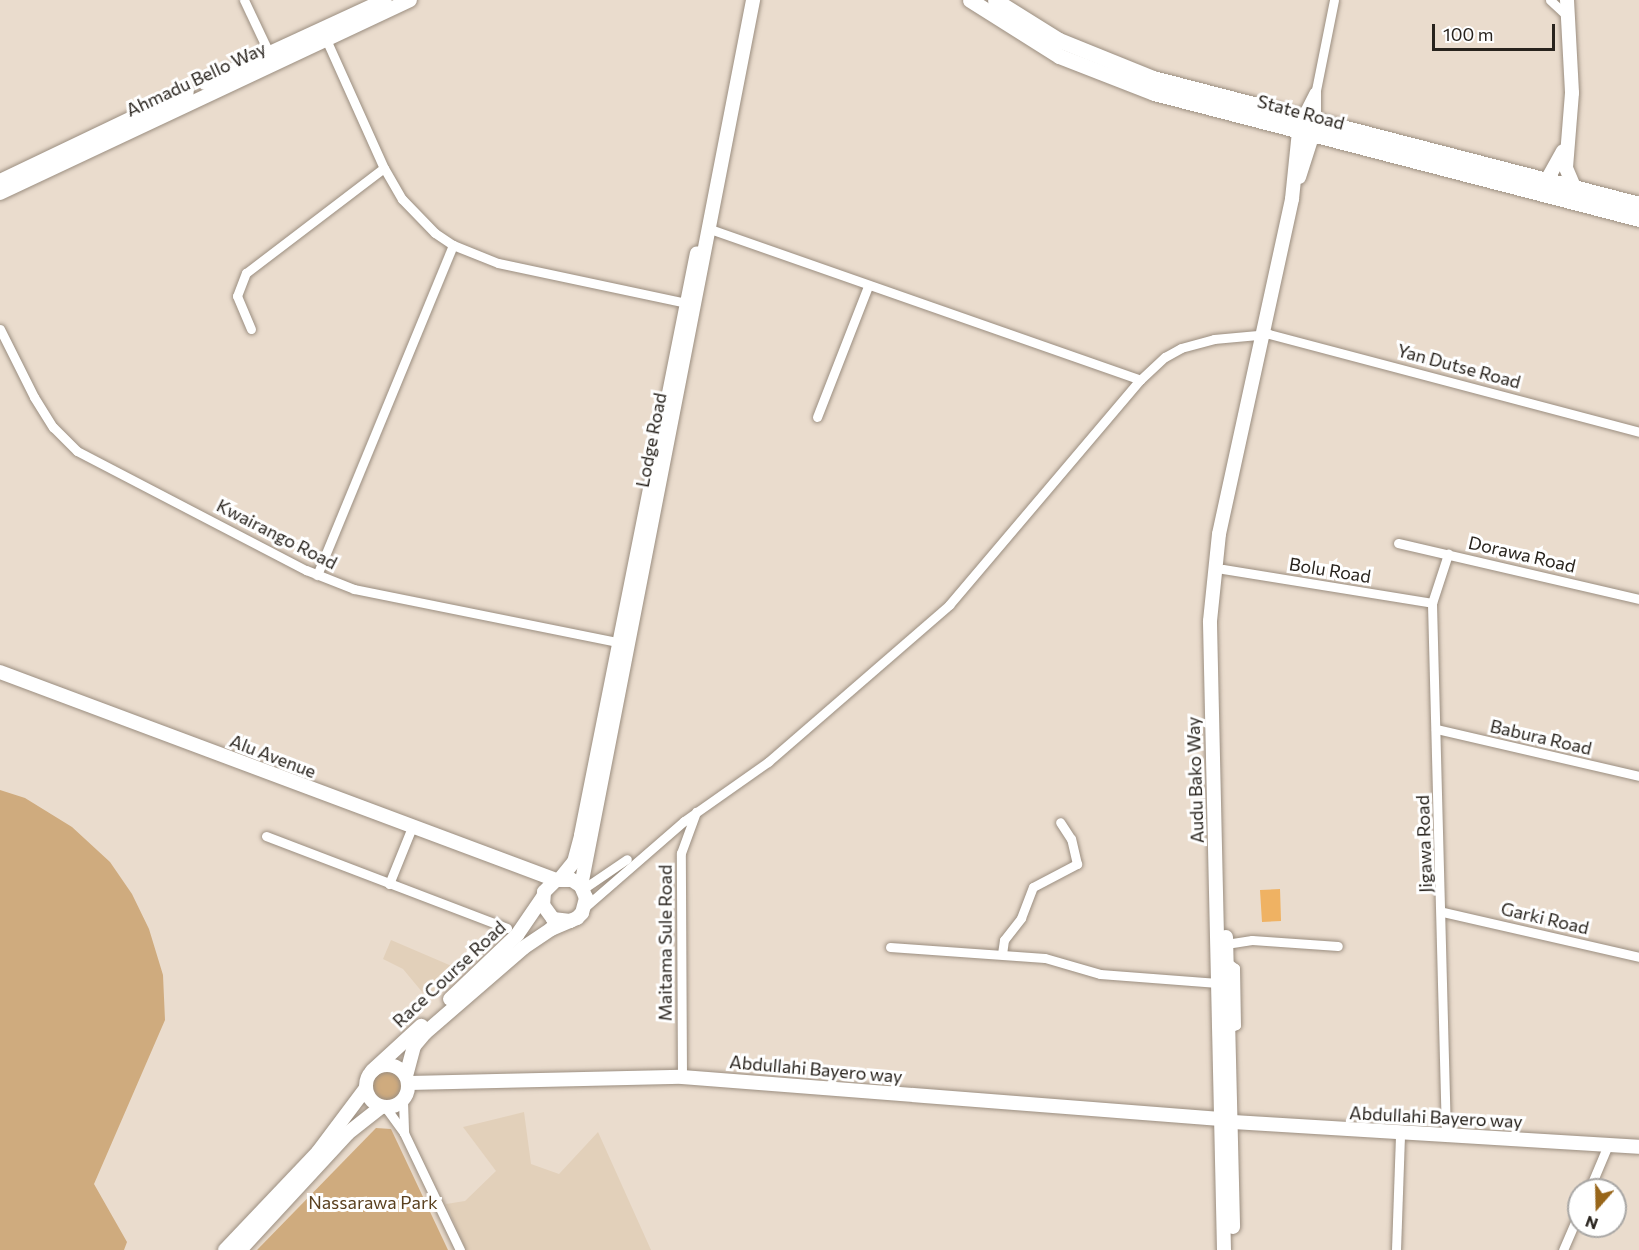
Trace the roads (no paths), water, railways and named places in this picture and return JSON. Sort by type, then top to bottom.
[{"type":"main road","name":"State Road","points":[[970,0],[1016,31],[1082,67],[1178,101],[1307,126],[1547,180],[1639,204]]},
{"type":"main road","name":"State Road","points":[[994,0],[1059,40],[1120,66],[1307,126],[1639,219]]},
{"type":"street","points":[[244,0],[272,58]]},
{"type":"street","name":"Ahmadu Bello Way","points":[[324,34],[385,0]]},
{"type":"street","name":"Ahmadu Bello Way","points":[[0,181],[324,34],[410,0]]},
{"type":"street","name":"Lodge Road","points":[[551,886],[574,862],[581,835],[616,642],[686,303],[744,0]]},
{"type":"street","name":"Lodge Road","points":[[582,887],[753,0]]},
{"type":"street","points":[[1307,126],[1334,0]]},
{"type":"street","points":[[1550,0],[1568,17]]},
{"type":"street","points":[[1567,0],[1572,93],[1565,146],[1566,168],[1574,187]]},
{"type":"street","points":[[324,34],[384,168],[417,216],[453,245],[498,263],[686,303]]},
{"type":"street","name":"Ahmadu Bello Way","points":[[0,193],[272,58]]},
{"type":"street","points":[[1307,126],[1316,90]]},
{"type":"street","name":"Audu Bako Way","points":[[1233,1250],[1218,983],[1210,621],[1220,534],[1307,126]]},
{"type":"street","points":[[1547,180],[1565,146]]},
{"type":"street","points":[[251,329],[237,296],[246,273],[384,168]]},
{"type":"street","points":[[710,229],[1140,380]]},
{"type":"street","points":[[317,575],[453,245]]},
{"type":"street","points":[[817,417],[868,286]]},
{"type":"street","name":"Kwairango Road","points":[[0,329],[34,397],[53,427],[77,451],[317,575],[354,589],[616,642]]},
{"type":"street","points":[[684,820],[570,921],[561,922],[547,913],[551,886],[582,887],[768,762],[949,604],[1140,380],[1165,357],[1181,348],[1214,339],[1264,334]]},
{"type":"street","name":"Audu Bako Way","points":[[1224,1250],[1229,1028],[1218,696],[1223,569],[1264,334]]},
{"type":"street","name":"Yan Dutse Road","points":[[1264,334],[1639,432]]},
{"type":"street","name":"Dorawa Road","points":[[1398,543],[1639,599]]},
{"type":"street","name":"Jigawa Road","points":[[1446,1135],[1443,912],[1432,603],[1448,554]]},
{"type":"street","name":"Bolu Road","points":[[1223,569],[1432,603]]},
{"type":"street","name":"Alu Avenue","points":[[0,672],[412,827],[534,870],[551,886]]},
{"type":"street","name":"Babura Road","points":[[1436,729],[1639,776]]},
{"type":"street","name":"Maitama Sule Road","points":[[682,1077],[681,853],[696,811]]},
{"type":"street","points":[[1002,954],[1004,940],[1021,918],[1033,887],[1077,864],[1075,847],[1060,822]]},
{"type":"street","points":[[389,884],[412,827]]},
{"type":"street","points":[[266,836],[507,928]]},
{"type":"street","name":"Race Course Road","points":[[372,1071],[504,949],[528,922],[551,886]]},
{"type":"street","points":[[582,887],[585,907]]},
{"type":"street","name":"Garki Road","points":[[1443,912],[1639,957]]},
{"type":"street","name":"Race Course Road","points":[[408,1080],[414,1046],[425,1033],[523,948],[570,921]]},
{"type":"street","points":[[1226,944],[1252,940],[1338,946]]},
{"type":"street","points":[[890,947],[1058,959],[1100,974],[1218,983]]},
{"type":"street","points":[[225,1250],[318,1152],[366,1088],[372,1071],[395,1066],[408,1080],[403,1101],[404,1133]]},
{"type":"street","name":"Abdullahi Bayero way","points":[[408,1080],[682,1077],[1226,1121],[1639,1147]]},
{"type":"street","points":[[366,1088],[373,1101],[384,1107],[404,1133],[460,1250]]},
{"type":"street","points":[[240,1250],[348,1132],[384,1107],[403,1101]]},
{"type":"street","points":[[1396,1250],[1400,1133]]},
{"type":"street","points":[[1594,1178],[1608,1144]]},
{"type":"park label","name":"Nassarawa Park","points":[[373,1202]]}]
